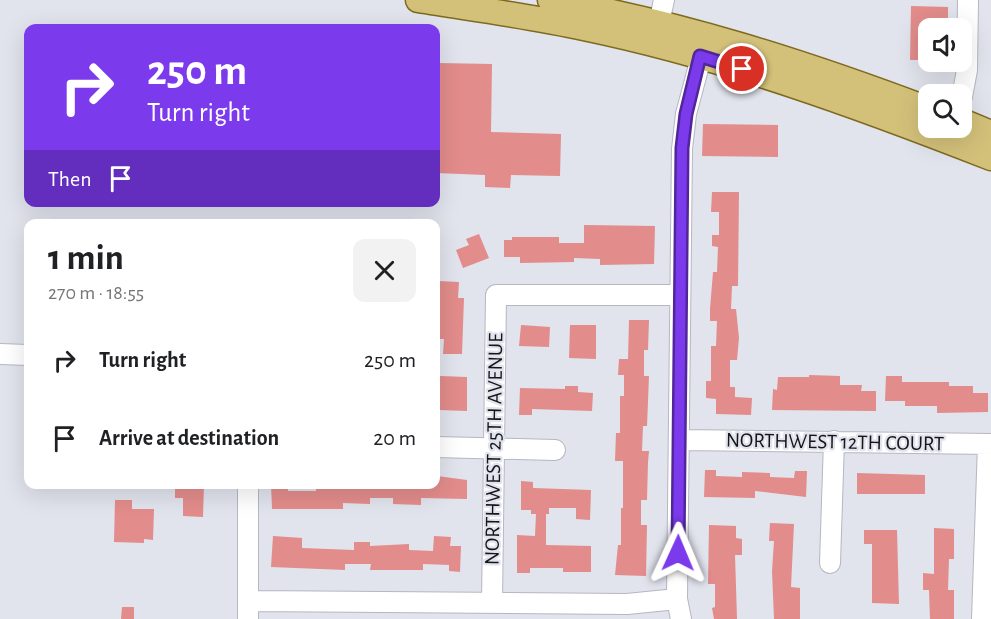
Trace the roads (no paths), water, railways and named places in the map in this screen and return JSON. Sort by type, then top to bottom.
[{"type":"main road","points":[[418,0],[704,46],[832,74],[918,105]]},
{"type":"main road","points":[[550,0],[661,11],[704,46],[991,158]]},
{"type":"main road","points":[[533,19],[555,12],[626,26],[661,11]]},
{"type":"main road","points":[[972,125],[991,133]]},
{"type":"street","points":[[964,84],[967,70],[968,0]]},
{"type":"street","points":[[681,619],[677,598],[682,148],[686,114],[704,46]]},
{"type":"street","name":"NORTHWEST 25TH AVENUE","points":[[492,603],[496,295],[679,295]]},
{"type":"street","points":[[0,354],[24,354]]},
{"type":"street","name":"NORTHWEST 12TH COURT","points":[[680,440],[989,444]]},
{"type":"street","points":[[830,563],[834,441]]},
{"type":"street","points":[[982,619],[989,444]]},
{"type":"street","points":[[440,447],[555,450]]},
{"type":"street","points":[[248,489],[248,610],[492,603],[627,604],[677,598]]}]
